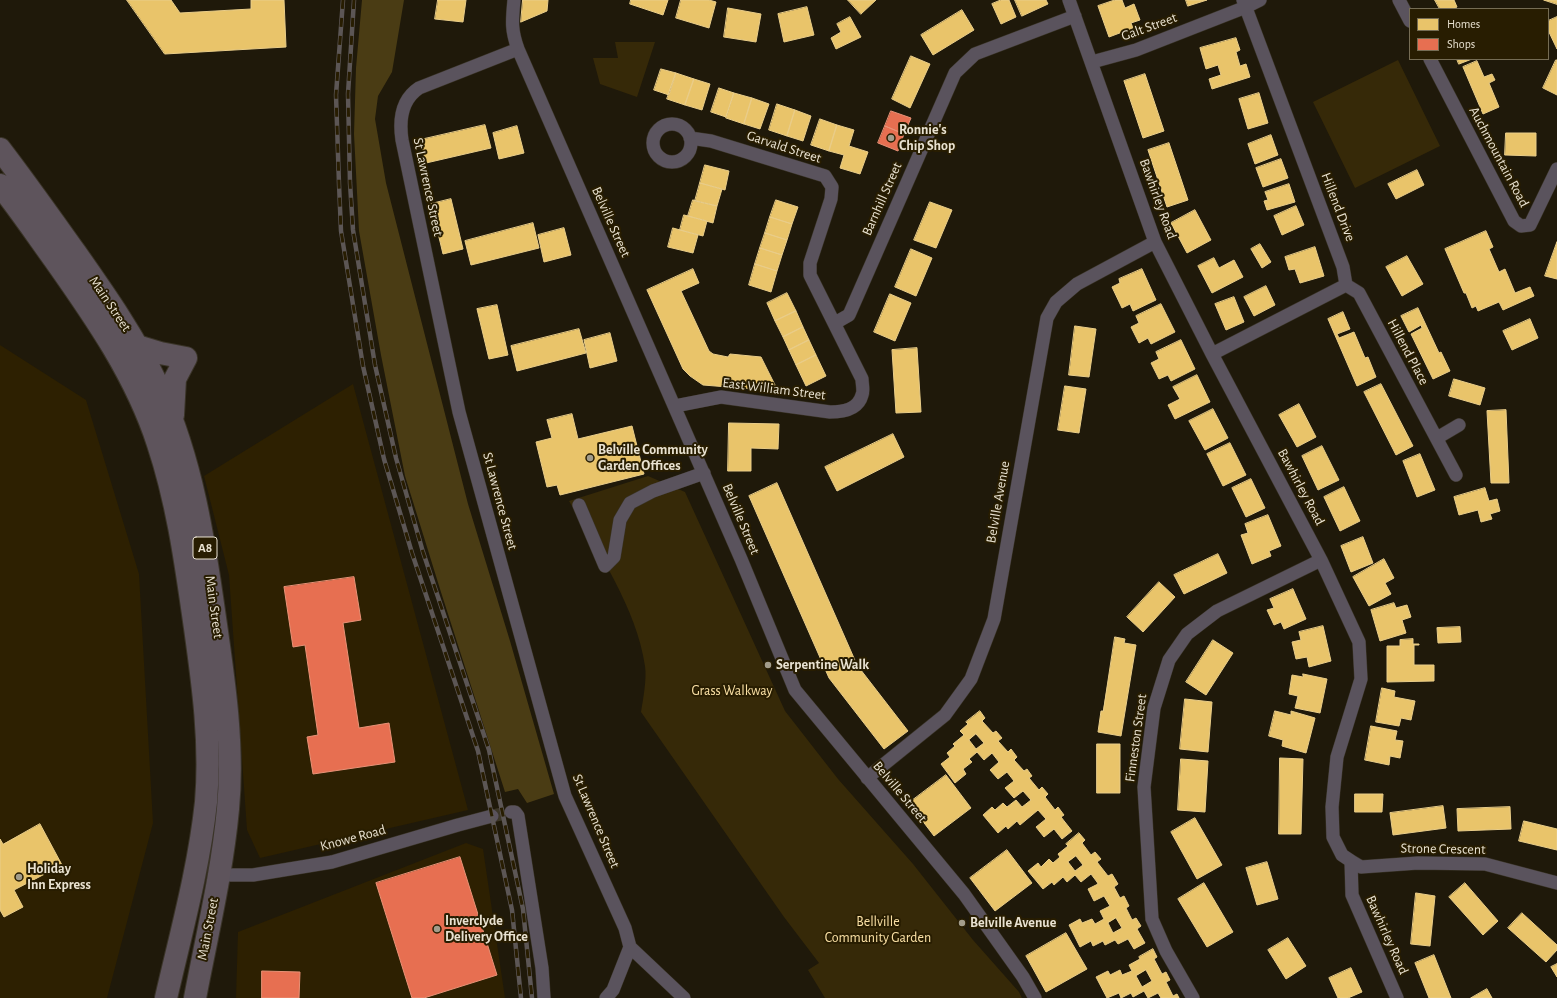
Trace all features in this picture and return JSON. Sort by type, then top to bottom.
[{"type":"highway","name":"Main Street","points":[[0,148],[98,285],[137,346],[159,389],[172,421],[189,473],[199,513],[225,690],[229,778],[228,809],[219,875],[195,998]]},
{"type":"highway","name":"Main Street","points":[[0,185],[93,314],[121,362],[148,416],[158,443],[175,503],[186,563],[202,677],[207,739],[207,770],[206,799],[198,857],[166,998]]},
{"type":"highway","points":[[137,346],[160,353],[186,358],[174,379],[172,421]]},
{"type":"street","name":"Belville Street","points":[[514,0],[512,20],[513,33],[518,49],[704,473],[795,690],[964,894],[1023,977],[1035,998]]},
{"type":"street","name":"Bawhirley Road","points":[[1069,0],[1155,242],[1212,354],[1321,560],[1359,642],[1361,679],[1337,757],[1332,807],[1333,837],[1342,855],[1351,861],[1352,895],[1397,998]]},
{"type":"street","name":"Galt Street","points":[[1092,62],[1136,50],[1245,3],[1260,0]]},
{"type":"street","points":[[1399,0],[1409,19]]},
{"type":"street","name":"Hillend Drive","points":[[1245,3],[1343,267],[1346,285]]},
{"type":"street","name":"Barnhill Street","points":[[835,323],[849,315],[955,73],[975,54],[1075,16]]},
{"type":"street","name":"St Lawrence Street","points":[[518,49],[419,88],[413,92],[403,108],[400,129],[459,412],[565,796],[625,928],[630,947]]},
{"type":"street","name":"Auchmountain Road","points":[[1431,60],[1514,221],[1520,226],[1530,225],[1557,169]]},
{"type":"street","name":"Garvald Street","points":[[690,138],[712,141],[825,176],[832,187],[831,199],[810,263],[810,275],[862,379],[863,394]]},
{"type":"street","name":"Belville Avenue","points":[[867,778],[945,715],[971,679],[994,619],[1047,318],[1056,302],[1077,284],[1155,242]]},
{"type":"street","points":[[1212,354],[1346,285]]},
{"type":"street","name":"Hillend Place","points":[[1346,285],[1358,294],[1456,475]]},
{"type":"street","name":"East William Street","points":[[675,406],[721,397],[830,412],[844,412],[857,405],[863,394]]},
{"type":"street","points":[[1437,438],[1459,425]]},
{"type":"street","points":[[579,506],[604,566],[614,557],[620,520],[630,503],[653,491],[704,473]]},
{"type":"street","name":"Finneston Street","points":[[1193,998],[1166,951],[1152,919],[1144,787],[1154,708],[1169,660],[1187,634],[1217,611],[1321,560]]},
{"type":"street","points":[[511,812],[516,812],[518,816],[542,968],[544,998]]},
{"type":"street","name":"Knowe Road","points":[[219,875],[253,875],[332,862],[492,816]]},
{"type":"street","name":"Strone Crescent","points":[[1351,861],[1361,867],[1418,862],[1485,864],[1557,883]]},
{"type":"street","points":[[606,998],[612,990],[630,947],[684,998]]},
{"type":"shaded area","points":[[362,0],[404,0],[392,72],[378,96],[375,119],[386,183],[468,504],[510,641],[554,794],[527,803],[518,789],[505,792],[405,476],[381,355],[359,231],[354,134],[356,68]]},
{"type":"shaded area","points":[[0,345],[86,400],[139,574],[153,823],[107,998],[0,998]]},
{"type":"shaded area","points":[[353,384],[468,810],[260,858],[247,830],[229,575],[204,476]]},
{"type":"shaded area","points":[[466,843],[483,849],[505,998],[236,998],[238,932]]},
{"type":"green space","points":[[615,42],[655,42],[637,97],[600,84],[593,58],[618,58]]},
{"type":"green space","points":[[1398,60],[1440,146],[1355,188],[1313,102]]},
{"type":"green space","name":"Bellville Community Garden","points":[[648,476],[685,492],[785,711],[838,779],[913,864],[973,940],[1019,992],[1022,998],[825,998],[808,970],[819,963],[784,917],[641,712],[646,677],[641,645],[634,623],[614,580],[569,501]]},
{"type":"building: Homes","points":[[127,0],[171,0],[180,13],[251,9],[251,0],[284,0],[286,47],[165,54]]},
{"type":"building: Homes","points":[[438,0],[466,0],[463,22],[435,19]]},
{"type":"building: Homes","points":[[523,0],[548,0],[547,11],[521,22]]},
{"type":"building: Homes","points":[[631,0],[668,0],[663,15],[630,4]]},
{"type":"building: Homes","points":[[681,0],[709,0],[716,2],[709,28],[676,18]]},
{"type":"building: Homes","points":[[848,0],[876,0],[861,14]]},
{"type":"building: Homes","points":[[1001,0],[1009,0],[1016,17],[1001,24],[992,4]]},
{"type":"building: Homes","points":[[1015,0],[1046,0],[1048,4],[1022,16]]},
{"type":"building: Homes","points":[[1115,0],[1122,0],[1125,8],[1134,4],[1140,20],[1131,23],[1133,28],[1109,37],[1098,6]]},
{"type":"building: Homes","points":[[1186,0],[1207,0],[1188,6]]},
{"type":"building: Homes","points":[[1435,0],[1454,0],[1457,7],[1455,8],[1439,8]]},
{"type":"building: Homes","points":[[1544,0],[1557,0],[1557,4]]},
{"type":"building: Homes","points":[[807,7],[814,35],[784,42],[778,14]]},
{"type":"building: Homes","points":[[728,8],[761,14],[756,42],[724,37]]},
{"type":"building: Homes","points":[[962,10],[974,30],[933,55],[921,35]]},
{"type":"building: Homes","points":[[850,17],[861,37],[836,49],[831,38],[841,32],[837,24]]},
{"type":"building: Homes","points":[[1557,17],[1557,49],[1549,32],[1549,21]]},
{"type":"building: Homes","points":[[1236,38],[1240,50],[1236,52],[1240,66],[1246,64],[1250,77],[1212,89],[1209,79],[1221,75],[1218,65],[1206,69],[1200,48]]},
{"type":"building: Homes","points":[[911,56],[930,64],[910,108],[892,99]]},
{"type":"building: Homes","points":[[1457,60],[1469,60],[1459,64]]},
{"type":"building: Homes","points":[[1557,60],[1557,95],[1543,88]]},
{"type":"building: Homes","points":[[1477,61],[1484,77],[1492,74],[1495,80],[1489,83],[1499,107],[1483,114],[1463,67]]},
{"type":"building: Homes","points":[[661,69],[676,73],[669,95],[654,90]]},
{"type":"building: Homes","points":[[676,73],[694,79],[685,105],[667,99]]},
{"type":"building: Homes","points":[[1145,74],[1164,131],[1143,138],[1124,81]]},
{"type":"building: Homes","points":[[694,79],[710,84],[702,110],[685,105]]},
{"type":"building: Homes","points":[[719,88],[734,93],[726,117],[711,112]]},
{"type":"building: Homes","points":[[734,93],[752,98],[744,124],[726,118]]},
{"type":"building: Homes","points":[[1259,93],[1268,123],[1248,129],[1239,99]]},
{"type":"building: Homes","points":[[752,98],[769,104],[760,129],[744,124]]},
{"type":"building: Homes","points":[[777,104],[795,110],[787,136],[769,130]]},
{"type":"building: Homes","points":[[795,110],[811,116],[803,141],[787,136]]},
{"type":"building: Homes","points":[[820,119],[837,125],[829,151],[811,145]]},
{"type":"building: Homes","points":[[485,125],[491,148],[426,163],[420,140]]},
{"type":"building: Homes","points":[[837,125],[854,130],[849,146],[868,152],[860,174],[840,168],[844,155],[829,151]]},
{"type":"building: Homes","points":[[517,126],[524,153],[499,159],[493,133]]},
{"type":"building: Homes","points":[[1506,133],[1536,133],[1536,156],[1505,155]]},
{"type":"building: Homes","points":[[1271,135],[1278,155],[1255,164],[1248,144]]},
{"type":"building: Homes","points":[[1169,143],[1188,200],[1167,207],[1148,150]]},
{"type":"building: Homes","points":[[1281,159],[1288,178],[1263,187],[1256,168]]},
{"type":"building: Homes","points":[[705,165],[729,171],[725,190],[700,183]]},
{"type":"building: Homes","points":[[1417,170],[1424,185],[1396,199],[1388,184]]},
{"type":"building: Homes","points":[[700,183],[722,189],[717,206],[695,201]]},
{"type":"building: Homes","points":[[1289,184],[1295,202],[1267,210],[1264,201],[1268,200],[1265,192]]},
{"type":"building: Homes","points":[[451,199],[463,249],[443,254],[431,204]]},
{"type":"building: Homes","points":[[693,200],[717,206],[713,223],[688,216]]},
{"type":"building: Homes","points":[[776,200],[798,207],[792,224],[770,217]]},
{"type":"building: Homes","points":[[930,202],[952,210],[936,248],[914,240]]},
{"type":"building: Homes","points":[[1296,206],[1304,225],[1282,235],[1274,216]]},
{"type":"building: Homes","points":[[1195,210],[1211,240],[1187,253],[1171,223]]},
{"type":"building: Homes","points":[[684,215],[707,221],[703,236],[680,230]]},
{"type":"building: Homes","points":[[770,217],[792,224],[787,240],[765,233]]},
{"type":"building: Homes","points":[[533,223],[539,248],[471,265],[465,241]]},
{"type":"building: Homes","points":[[564,228],[571,255],[544,262],[538,235]]},
{"type":"building: Homes","points":[[673,228],[698,235],[693,253],[668,247]]},
{"type":"building: Homes","points":[[1486,231],[1493,247],[1489,249],[1499,272],[1505,269],[1515,293],[1530,287],[1534,296],[1503,310],[1499,302],[1478,311],[1476,306],[1472,308],[1445,249]]},
{"type":"building: Homes","points":[[765,233],[787,240],[782,255],[760,248]]},
{"type":"building: Homes","points":[[1557,242],[1557,279],[1545,276]]},
{"type":"building: Homes","points":[[1260,244],[1271,262],[1262,268],[1251,249]]},
{"type":"building: Homes","points":[[1315,247],[1324,276],[1300,283],[1295,269],[1289,270],[1285,257]]},
{"type":"building: Homes","points":[[760,248],[782,255],[777,271],[755,264]]},
{"type":"building: Homes","points":[[911,249],[932,258],[916,296],[895,287]]},
{"type":"building: Homes","points":[[1407,256],[1423,284],[1402,296],[1386,267]]},
{"type":"building: Homes","points":[[1214,258],[1219,268],[1234,260],[1243,277],[1212,293],[1198,266]]},
{"type":"building: Homes","points":[[755,264],[777,271],[771,292],[749,285]]},
{"type":"building: Homes","points":[[693,269],[699,283],[681,291],[709,351],[713,354],[728,357],[730,354],[761,357],[778,391],[703,385],[683,369],[647,290]]},
{"type":"building: Homes","points":[[1142,269],[1156,300],[1133,311],[1130,304],[1122,308],[1112,287],[1120,283],[1119,279]]},
{"type":"building: Homes","points":[[1266,286],[1275,305],[1254,316],[1244,297]]},
{"type":"building: Homes","points":[[787,293],[796,311],[775,321],[767,303]]},
{"type":"building: Homes","points":[[890,294],[911,303],[895,341],[874,332]]},
{"type":"building: Homes","points":[[1234,297],[1244,322],[1226,330],[1215,304]]},
{"type":"building: Homes","points":[[1161,304],[1175,332],[1151,344],[1148,338],[1139,343],[1131,327],[1139,323],[1136,316]]},
{"type":"building: Homes","points":[[497,305],[508,355],[489,359],[477,309]]},
{"type":"building: Homes","points":[[1418,308],[1439,353],[1441,352],[1450,371],[1433,379],[1411,334],[1422,328],[1421,325],[1409,332],[1401,316]]},
{"type":"building: Homes","points":[[796,311],[803,327],[783,337],[775,321]]},
{"type":"building: Homes","points":[[1343,312],[1350,329],[1337,334],[1339,338],[1354,332],[1365,358],[1368,357],[1376,377],[1357,386],[1328,319]]},
{"type":"building: Homes","points":[[1530,319],[1538,338],[1512,350],[1503,331]]},
{"type":"building: Homes","points":[[1075,326],[1096,329],[1089,377],[1069,375]]},
{"type":"building: Homes","points":[[803,327],[809,340],[789,350],[783,337]]},
{"type":"building: Homes","points":[[579,329],[586,353],[517,371],[511,346]]},
{"type":"building: Homes","points":[[610,333],[617,361],[590,368],[584,340]]},
{"type":"building: Homes","points":[[809,340],[816,355],[796,365],[789,350]]},
{"type":"building: Homes","points":[[1181,340],[1195,369],[1171,381],[1168,375],[1159,379],[1151,363],[1159,359],[1156,352]]},
{"type":"building: Homes","points":[[917,348],[921,412],[896,413],[892,350]]},
{"type":"building: Homes","points":[[816,355],[826,376],[806,386],[796,365]]},
{"type":"building: Homes","points":[[1197,375],[1210,402],[1175,419],[1168,405],[1180,399],[1173,387]]},
{"type":"building: Homes","points":[[1454,379],[1485,388],[1480,405],[1449,396]]},
{"type":"building: Homes","points":[[1381,384],[1413,446],[1396,455],[1364,392]]},
{"type":"building: Homes","points":[[1065,386],[1086,389],[1079,433],[1058,430]]},
{"type":"building: Homes","points":[[1299,404],[1316,437],[1297,447],[1279,415]]},
{"type":"building: Homes","points":[[1213,409],[1228,438],[1205,450],[1189,421]]},
{"type":"building: Homes","points":[[1506,410],[1509,483],[1491,483],[1487,411]]},
{"type":"building: Homes","name":"Belville Community Garden Offices","points":[[572,414],[578,439],[632,426],[644,474],[560,495],[557,485],[547,487],[536,442],[552,438],[547,420]]},
{"type":"building: Homes","points":[[729,423],[779,424],[778,449],[751,448],[751,471],[728,471]]},
{"type":"building: Homes","points":[[893,434],[904,457],[837,491],[825,467]]},
{"type":"building: Homes","points":[[1230,443],[1246,475],[1223,486],[1207,454]]},
{"type":"building: Homes","points":[[1322,446],[1339,480],[1318,490],[1302,456]]},
{"type":"building: Homes","points":[[1420,454],[1435,490],[1417,497],[1403,461]]},
{"type":"building: Homes","points":[[1251,479],[1265,508],[1246,517],[1232,488]]},
{"type":"building: Homes","points":[[777,483],[857,665],[908,731],[884,749],[829,678],[749,496]]},
{"type":"building: Homes","points":[[1344,487],[1360,521],[1340,531],[1324,497]]},
{"type":"building: Homes","points":[[1485,488],[1489,501],[1497,499],[1500,511],[1490,514],[1492,519],[1481,522],[1478,510],[1459,515],[1454,497]]},
{"type":"building: Homes","points":[[1268,515],[1281,546],[1269,551],[1271,556],[1252,564],[1241,535],[1248,533],[1245,524]]},
{"type":"building: Homes","points":[[1363,537],[1373,563],[1351,572],[1341,546]]},
{"type":"building: Homes","points":[[1218,554],[1227,573],[1184,594],[1174,575]]},
{"type":"building: Homes","points":[[1384,559],[1394,578],[1385,583],[1391,594],[1369,606],[1353,577]]},
{"type":"building: Homes","points":[[1159,582],[1175,597],[1143,632],[1127,617]]},
{"type":"building: Homes","points":[[1293,589],[1306,619],[1284,629],[1281,622],[1274,625],[1267,610],[1274,608],[1270,599]]},
{"type":"building: Homes","points":[[1394,603],[1396,608],[1407,605],[1411,617],[1402,620],[1406,633],[1380,641],[1371,610]]},
{"type":"building: Homes","points":[[1323,626],[1331,661],[1309,667],[1307,657],[1296,659],[1292,642],[1301,640],[1299,632]]},
{"type":"building: Homes","points":[[1460,627],[1461,642],[1438,643],[1437,628]]},
{"type":"building: Homes","points":[[1115,637],[1125,639],[1124,643],[1136,645],[1121,736],[1098,732],[1101,711],[1103,711]]},
{"type":"building: Homes","points":[[1413,639],[1413,644],[1419,644],[1414,645],[1414,665],[1434,665],[1434,681],[1387,682],[1387,646],[1400,646],[1400,640]]},
{"type":"building: Homes","points":[[1213,640],[1233,653],[1206,695],[1186,682]]},
{"type":"building: Homes","points":[[1303,674],[1327,679],[1320,713],[1295,708],[1298,696],[1289,694],[1292,675],[1303,677]]},
{"type":"building: Homes","points":[[1382,688],[1395,691],[1394,697],[1415,701],[1411,720],[1401,718],[1399,726],[1376,722]]},
{"type":"building: Homes","points":[[1185,699],[1212,702],[1208,752],[1180,749]]},
{"type":"building: Homes","points":[[980,711],[985,718],[982,721],[993,733],[996,731],[1002,738],[998,741],[1008,752],[1011,749],[1017,757],[1014,760],[1024,771],[1027,769],[1032,776],[1029,778],[1039,790],[1042,787],[1048,794],[1045,797],[1055,810],[1058,807],[1064,815],[1061,817],[1072,831],[1062,839],[1054,829],[1044,837],[1036,827],[1046,819],[1038,810],[1020,825],[1017,821],[1008,829],[1006,826],[998,833],[983,815],[992,807],[995,810],[1003,803],[1007,807],[1016,800],[1022,807],[1031,800],[1023,791],[1014,798],[1005,788],[1014,781],[1007,772],[998,779],[990,770],[999,762],[992,753],[984,760],[977,752],[969,759],[972,762],[963,769],[966,774],[955,783],[941,764],[950,757],[947,753],[955,746],[953,744],[964,735],[960,731],[968,724],[966,722]],"holes":[[[976,734],[984,743],[976,749],[969,740]]]},
{"type":"building: Homes","points":[[1275,711],[1291,715],[1291,711],[1315,718],[1306,753],[1282,746],[1283,740],[1269,736]]},
{"type":"building: Homes","points":[[1371,726],[1397,731],[1395,740],[1403,741],[1400,758],[1390,756],[1389,765],[1365,760]]},
{"type":"building: Homes","points":[[1097,744],[1120,744],[1120,793],[1097,793]]},
{"type":"building: Homes","points":[[1280,758],[1303,759],[1301,834],[1279,834]]},
{"type":"building: Homes","points":[[1181,759],[1208,761],[1205,812],[1178,810]]},
{"type":"building: Homes","points":[[946,775],[971,808],[934,836],[909,803]]},
{"type":"building: Homes","points":[[1355,794],[1383,794],[1382,812],[1355,812]]},
{"type":"building: Homes","points":[[1443,806],[1446,828],[1393,835],[1390,813]]},
{"type":"building: Homes","points":[[1510,807],[1511,829],[1458,831],[1457,809]]},
{"type":"building: Homes","points":[[1195,818],[1222,865],[1197,879],[1171,832]]},
{"type":"building: Homes","points":[[1524,821],[1557,829],[1557,850],[1519,841]]},
{"type":"building: Homes","name":"Holiday Inn Express","points":[[40,824],[62,865],[14,890],[23,907],[4,917],[0,910],[0,839],[3,844]]},
{"type":"building: Homes","points":[[1079,833],[1085,840],[1082,843],[1091,855],[1095,852],[1101,859],[1097,862],[1108,876],[1112,874],[1118,884],[1114,887],[1120,898],[1124,896],[1129,906],[1126,908],[1132,920],[1136,918],[1141,926],[1137,929],[1145,943],[1134,949],[1128,939],[1118,944],[1115,940],[1105,945],[1103,941],[1093,946],[1091,941],[1080,947],[1069,925],[1080,919],[1082,923],[1092,919],[1095,924],[1104,919],[1100,911],[1110,906],[1104,896],[1094,901],[1088,889],[1098,884],[1097,882],[1091,874],[1081,882],[1075,875],[1067,882],[1063,877],[1054,885],[1052,882],[1043,889],[1028,871],[1038,863],[1041,867],[1049,859],[1053,863],[1060,857],[1058,854],[1068,846],[1066,844]],"holes":[[[1076,856],[1083,865],[1075,871],[1068,862]],[[1116,918],[1122,928],[1113,933],[1108,923]]]},
{"type":"building: Homes","points":[[1007,850],[1032,883],[995,911],[970,878]]},
{"type":"building: Homes","points":[[1267,862],[1278,899],[1257,905],[1246,868]]},
{"type":"building: Homes","points":[[1204,883],[1233,932],[1207,947],[1178,899]]},
{"type":"building: Homes","points":[[1465,883],[1498,921],[1483,935],[1449,897]]},
{"type":"building: Homes","points":[[1416,893],[1435,896],[1430,946],[1411,944]]},
{"type":"building: Homes","points":[[1522,913],[1557,945],[1557,950],[1546,962],[1508,928]]},
{"type":"building: Homes","points":[[1066,933],[1087,969],[1046,992],[1026,956]]},
{"type":"building: Homes","points":[[1288,938],[1306,966],[1286,979],[1268,950]]},
{"type":"building: Homes","points":[[1153,949],[1157,957],[1154,959],[1162,974],[1166,972],[1170,980],[1166,982],[1173,996],[1177,994],[1179,998],[1161,998],[1158,993],[1148,998],[1144,991],[1133,997],[1131,993],[1121,998],[1119,993],[1107,998],[1096,977],[1108,971],[1110,975],[1120,970],[1122,975],[1132,971],[1129,965],[1140,959],[1139,957]],"holes":[[[1146,970],[1152,981],[1142,987],[1136,976]]]},
{"type":"building: Homes","points":[[1434,955],[1451,998],[1429,998],[1415,963]]},
{"type":"building: Homes","points":[[1557,964],[1557,977],[1551,967]]},
{"type":"building: Homes","points":[[1351,968],[1362,992],[1348,998],[1338,998],[1329,978]]},
{"type":"building: Homes","points":[[1487,989],[1492,998],[1471,998]]},
{"type":"building: Shops","points":[[891,111],[911,118],[904,134],[885,126]]},
{"type":"building: Shops","name":"Ronnie's Chip Shop","points":[[885,126],[904,134],[898,151],[878,143]]},
{"type":"building: Shops","points":[[354,577],[361,620],[343,623],[359,728],[389,723],[395,762],[313,774],[307,737],[318,735],[305,645],[293,647],[284,587]]},
{"type":"building: Shops","name":"Inverclyde Delivery Office","points":[[460,857],[497,975],[424,998],[412,998],[376,883]]},
{"type":"building: Shops","points":[[262,971],[300,972],[299,998],[262,998]]},
{"type":"tunnel","points":[[492,816],[511,812]]},
{"type":"railway","points":[[343,0],[336,95],[341,231],[363,366],[384,459],[412,553],[478,751],[512,910],[521,998]]},
{"type":"railway","points":[[354,0],[348,94],[350,183],[353,230],[375,365],[396,458],[423,552],[489,750],[523,909],[532,998]]},
{"type":"place","name":"Ronnie's Chip Shop","points":[[891,138]]},
{"type":"place","name":"Belville Community Garden Offices","points":[[590,458]]},
{"type":"place","name":"Serpentine Walk","points":[[768,665]]},
{"type":"place","name":"Holiday Inn Express","points":[[19,877]]},
{"type":"place","name":"Belville Avenue","points":[[962,923]]},
{"type":"place","name":"Inverclyde Delivery Office","points":[[437,929]]},
{"type":"park label","name":"Grass Walkway","points":[[732,691]]}]
